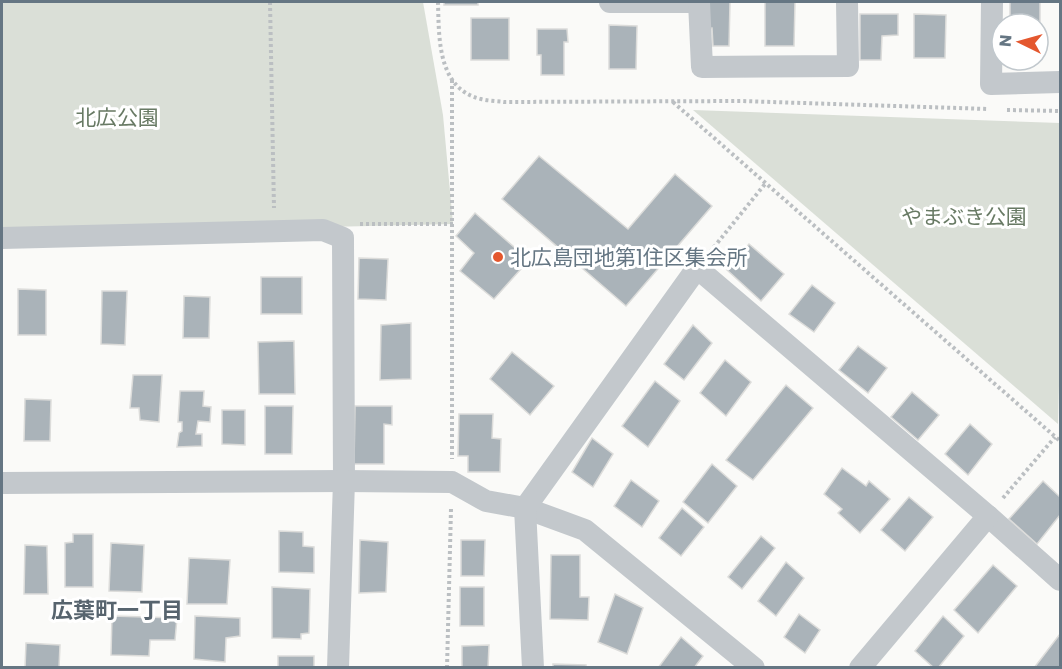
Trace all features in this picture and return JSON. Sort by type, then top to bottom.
[{"type":"street","points":[[610,2],[699,2],[702,67],[848,66],[847,2]]},
{"type":"street","points":[[992,2],[991,84],[1060,82]]},
{"type":"street","points":[[2,238],[274,230],[323,230],[343,238],[344,481],[338,668]]},
{"type":"street","points":[[533,668],[525,508],[697,268],[1060,580]]},
{"type":"street","points":[[2,483],[452,482],[486,501],[525,508],[585,530],[754,668]]},
{"type":"street","points":[[860,668],[988,516]]},
{"type":"path","points":[[438,2],[443,64],[452,79],[465,92],[480,99],[504,102],[741,101],[1060,111]]},
{"type":"path","points":[[271,3],[274,230]]},
{"type":"path","points":[[447,668],[452,482],[452,79]]},
{"type":"path","points":[[673,102],[1060,441]]},
{"type":"path","points":[[697,268],[765,184]]},
{"type":"path","points":[[343,238],[351,224],[453,224]]},
{"type":"path","points":[[988,516],[1055,437]]},
{"type":"green space","name":"北広公園","points":[[2,2],[423,2],[443,115],[453,224],[2,235]]},
{"type":"green space","name":"やまぶき公園","points":[[693,110],[1060,123],[1058,424]]},
{"type":"building","points":[[444,2],[478,2],[478,5],[444,5]]},
{"type":"building","points":[[702,2],[730,2],[729,46],[713,46],[712,28],[703,29]]},
{"type":"building","points":[[765,2],[795,2],[794,46],[765,46]]},
{"type":"building","points":[[1010,2],[1040,2],[1040,12],[1010,12]]},
{"type":"building","points":[[860,14],[898,14],[898,35],[882,36],[881,60],[860,60]]},
{"type":"building","points":[[914,14],[946,15],[945,58],[914,58]]},
{"type":"building","points":[[471,18],[509,18],[509,60],[471,60]]},
{"type":"building","points":[[609,25],[637,26],[636,69],[609,69]]},
{"type":"building","points":[[537,29],[567,29],[568,42],[564,42],[564,75],[541,75],[541,55],[537,55]]},
{"type":"building","points":[[539,156],[628,229],[675,174],[712,206],[626,306],[502,199]]},
{"type":"building","name":"北広島団地第1住区集会所","points":[[475,213],[529,260],[494,299],[460,271],[474,253],[456,236]]},
{"type":"building","points":[[749,244],[784,274],[761,301],[727,270]]},
{"type":"building","points":[[359,258],[388,259],[386,300],[358,299]]},
{"type":"building","points":[[261,277],[302,277],[302,314],[261,314]]},
{"type":"building","points":[[812,285],[835,303],[814,332],[789,314]]},
{"type":"building","points":[[18,289],[46,290],[46,335],[18,335]]},
{"type":"building","points":[[102,291],[127,291],[125,345],[101,344]]},
{"type":"building","points":[[184,296],[210,297],[209,338],[183,338]]},
{"type":"building","points":[[411,323],[411,379],[380,380],[381,325]]},
{"type":"building","points":[[693,325],[712,343],[684,380],[664,364]]},
{"type":"building","points":[[294,341],[295,394],[259,394],[258,342]]},
{"type":"building","points":[[858,346],[887,368],[868,393],[839,370]]},
{"type":"building","points":[[512,352],[554,386],[530,415],[490,379]]},
{"type":"building","points":[[725,360],[751,382],[726,416],[700,393]]},
{"type":"building","points":[[133,375],[162,375],[159,422],[140,420],[139,408],[130,408]]},
{"type":"building","points":[[655,381],[680,401],[648,447],[622,426]]},
{"type":"building","points":[[786,385],[813,408],[753,480],[726,460]]},
{"type":"building","points":[[180,391],[204,391],[203,406],[211,407],[210,422],[198,421],[196,434],[202,434],[202,446],[177,447],[179,433],[182,431],[182,422],[178,422]]},
{"type":"building","points":[[912,392],[939,415],[918,440],[891,417]]},
{"type":"building","points":[[25,399],[51,400],[50,441],[24,441]]},
{"type":"building","points":[[265,406],[293,406],[292,454],[265,454]]},
{"type":"building","points":[[355,406],[392,406],[392,425],[384,424],[384,464],[354,464]]},
{"type":"building","points":[[222,410],[245,410],[245,445],[222,444]]},
{"type":"building","points":[[459,414],[493,414],[492,438],[501,439],[500,472],[468,472],[468,456],[458,456]]},
{"type":"building","points":[[970,424],[992,444],[968,475],[945,454]]},
{"type":"building","points":[[592,438],[613,454],[593,487],[572,472]]},
{"type":"building","points":[[712,464],[737,486],[708,523],[683,502]]},
{"type":"building","points":[[842,468],[866,486],[869,481],[890,499],[860,533],[838,513],[842,509],[824,494]]},
{"type":"building","points":[[631,480],[659,501],[642,527],[614,506]]},
{"type":"building","points":[[1043,481],[1060,497],[1060,515],[1037,544],[1009,519]]},
{"type":"building","points":[[909,497],[933,517],[905,551],[881,530]]},
{"type":"building","points":[[682,508],[704,527],[681,556],[659,538]]},
{"type":"building","points":[[279,531],[303,532],[303,546],[314,547],[314,573],[279,572]]},
{"type":"building","points":[[73,534],[93,534],[93,587],[65,587],[65,543],[73,542]]},
{"type":"building","points":[[761,536],[775,548],[742,589],[728,577]]},
{"type":"building","points":[[360,540],[388,542],[386,592],[359,593]]},
{"type":"building","points":[[461,540],[485,540],[484,576],[461,576]]},
{"type":"building","points":[[111,543],[144,545],[142,592],[109,591]]},
{"type":"building","points":[[25,545],[47,546],[48,594],[24,594]]},
{"type":"building","points":[[551,555],[580,555],[580,597],[589,597],[588,620],[550,619]]},
{"type":"building","points":[[189,558],[230,560],[227,604],[187,604]]},
{"type":"building","points":[[786,562],[804,578],[776,616],[758,601]]},
{"type":"building","points":[[993,565],[1017,586],[978,633],[954,610]]},
{"type":"building","points":[[272,587],[310,589],[309,633],[301,634],[301,639],[272,638]]},
{"type":"building","points":[[460,587],[484,587],[484,626],[460,626]]},
{"type":"building","points":[[615,594],[643,608],[627,654],[598,642]]},
{"type":"building","points":[[799,614],[820,630],[805,653],[784,637]]},
{"type":"building","points":[[112,616],[177,618],[175,640],[150,640],[149,656],[111,655]]},
{"type":"building","points":[[195,616],[240,618],[240,636],[226,638],[225,662],[194,659]]},
{"type":"building","points":[[943,616],[964,636],[938,668],[934,668],[915,651]]},
{"type":"building","points":[[1060,634],[1060,668],[1034,668]]},
{"type":"building","points":[[681,637],[703,656],[694,668],[658,668]]},
{"type":"building","points":[[26,643],[60,645],[59,668],[25,668]]},
{"type":"building","points":[[489,645],[488,668],[462,668],[462,646]]},
{"type":"building","points":[[278,656],[314,656],[314,668],[278,668]]},
{"type":"building","points":[[553,664],[586,665],[586,668],[553,668]]},
{"type":"place","name":"北広島団地第1住区集会所","points":[[498,257]]},
{"type":"district","name":"広葉町一丁目","points":[[117,610]]}]
